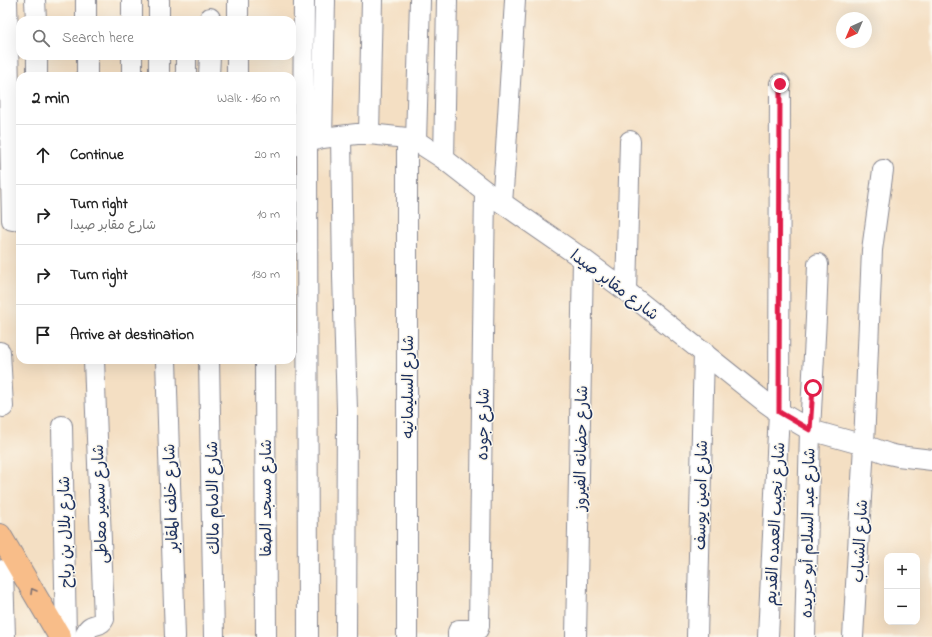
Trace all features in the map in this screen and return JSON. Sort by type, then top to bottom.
[{"type":"main road","points":[[0,535],[60,637]]},
{"type":"main road","points":[[1,568],[45,637]]},
{"type":"street","points":[[7,0],[11,221]]},
{"type":"street","points":[[35,0],[36,16]]},
{"type":"street","points":[[86,0],[86,16]]},
{"type":"street","points":[[132,0],[132,16]]},
{"type":"street","points":[[159,0],[159,16]]},
{"type":"street","points":[[238,0],[238,16]]},
{"type":"street","points":[[304,0],[308,637]]},
{"type":"street","points":[[306,142],[325,0]]},
{"type":"street","points":[[369,134],[372,0]]},
{"type":"street","name":"شارع السليمانيه","points":[[407,637],[412,140],[420,0]]},
{"type":"street","points":[[444,159],[447,0]]},
{"type":"street","points":[[502,203],[515,0]]},
{"type":"street","points":[[37,60],[37,72]]},
{"type":"street","points":[[87,60],[87,72]]},
{"type":"street","points":[[132,60],[132,72]]},
{"type":"street","points":[[159,60],[159,72]]},
{"type":"street","points":[[186,60],[186,72]]},
{"type":"street","points":[[209,72],[210,60]]},
{"type":"street","points":[[237,60],[237,72]]},
{"type":"street","name":"شارع نجيب العمده القديم","points":[[768,637],[779,412],[780,84]]},
{"type":"street","name":"شارع مقابر صيدا","points":[[306,142],[357,134],[369,134],[412,140],[444,159],[485,191],[583,259],[704,352],[764,402],[779,412],[810,430],[864,445],[889,454],[932,460]]},
{"type":"street","points":[[341,136],[347,410],[346,637]]},
{"type":"street","points":[[626,291],[630,141]]},
{"type":"street","name":"شارع الشباب","points":[[853,637],[864,445],[872,250],[883,170]]},
{"type":"street","name":"شارع جوده","points":[[458,637],[459,630],[476,630],[479,626],[485,191]]},
{"type":"street","name":"شارع حضانه الفيروز","points":[[576,637],[583,259]]},
{"type":"street","name":"شارع عبد السلام أبو جريده","points":[[805,637],[810,430],[818,264]]},
{"type":"street","points":[[0,352],[3,407]]},
{"type":"street","name":"شارع امين يوسف","points":[[697,637],[704,352]]},
{"type":"street","name":"شارع سمير معاطى","points":[[85,637],[88,629],[92,626],[100,624],[104,619],[94,364]]},
{"type":"street","name":"شارع خلف المقابر","points":[[166,364],[175,637]]},
{"type":"street","name":"شارع الامام مالك","points":[[209,364],[214,637]]},
{"type":"street","name":"شارع مسجد الصفا","points":[[265,364],[266,637]]},
{"type":"street","name":"شارع بلال بن رباح","points":[[62,426],[66,637]]},
{"type":"street","points":[[1,568],[5,637]]},
{"type":"route","points":[[780,84],[779,412],[810,430],[813,388]]}]
